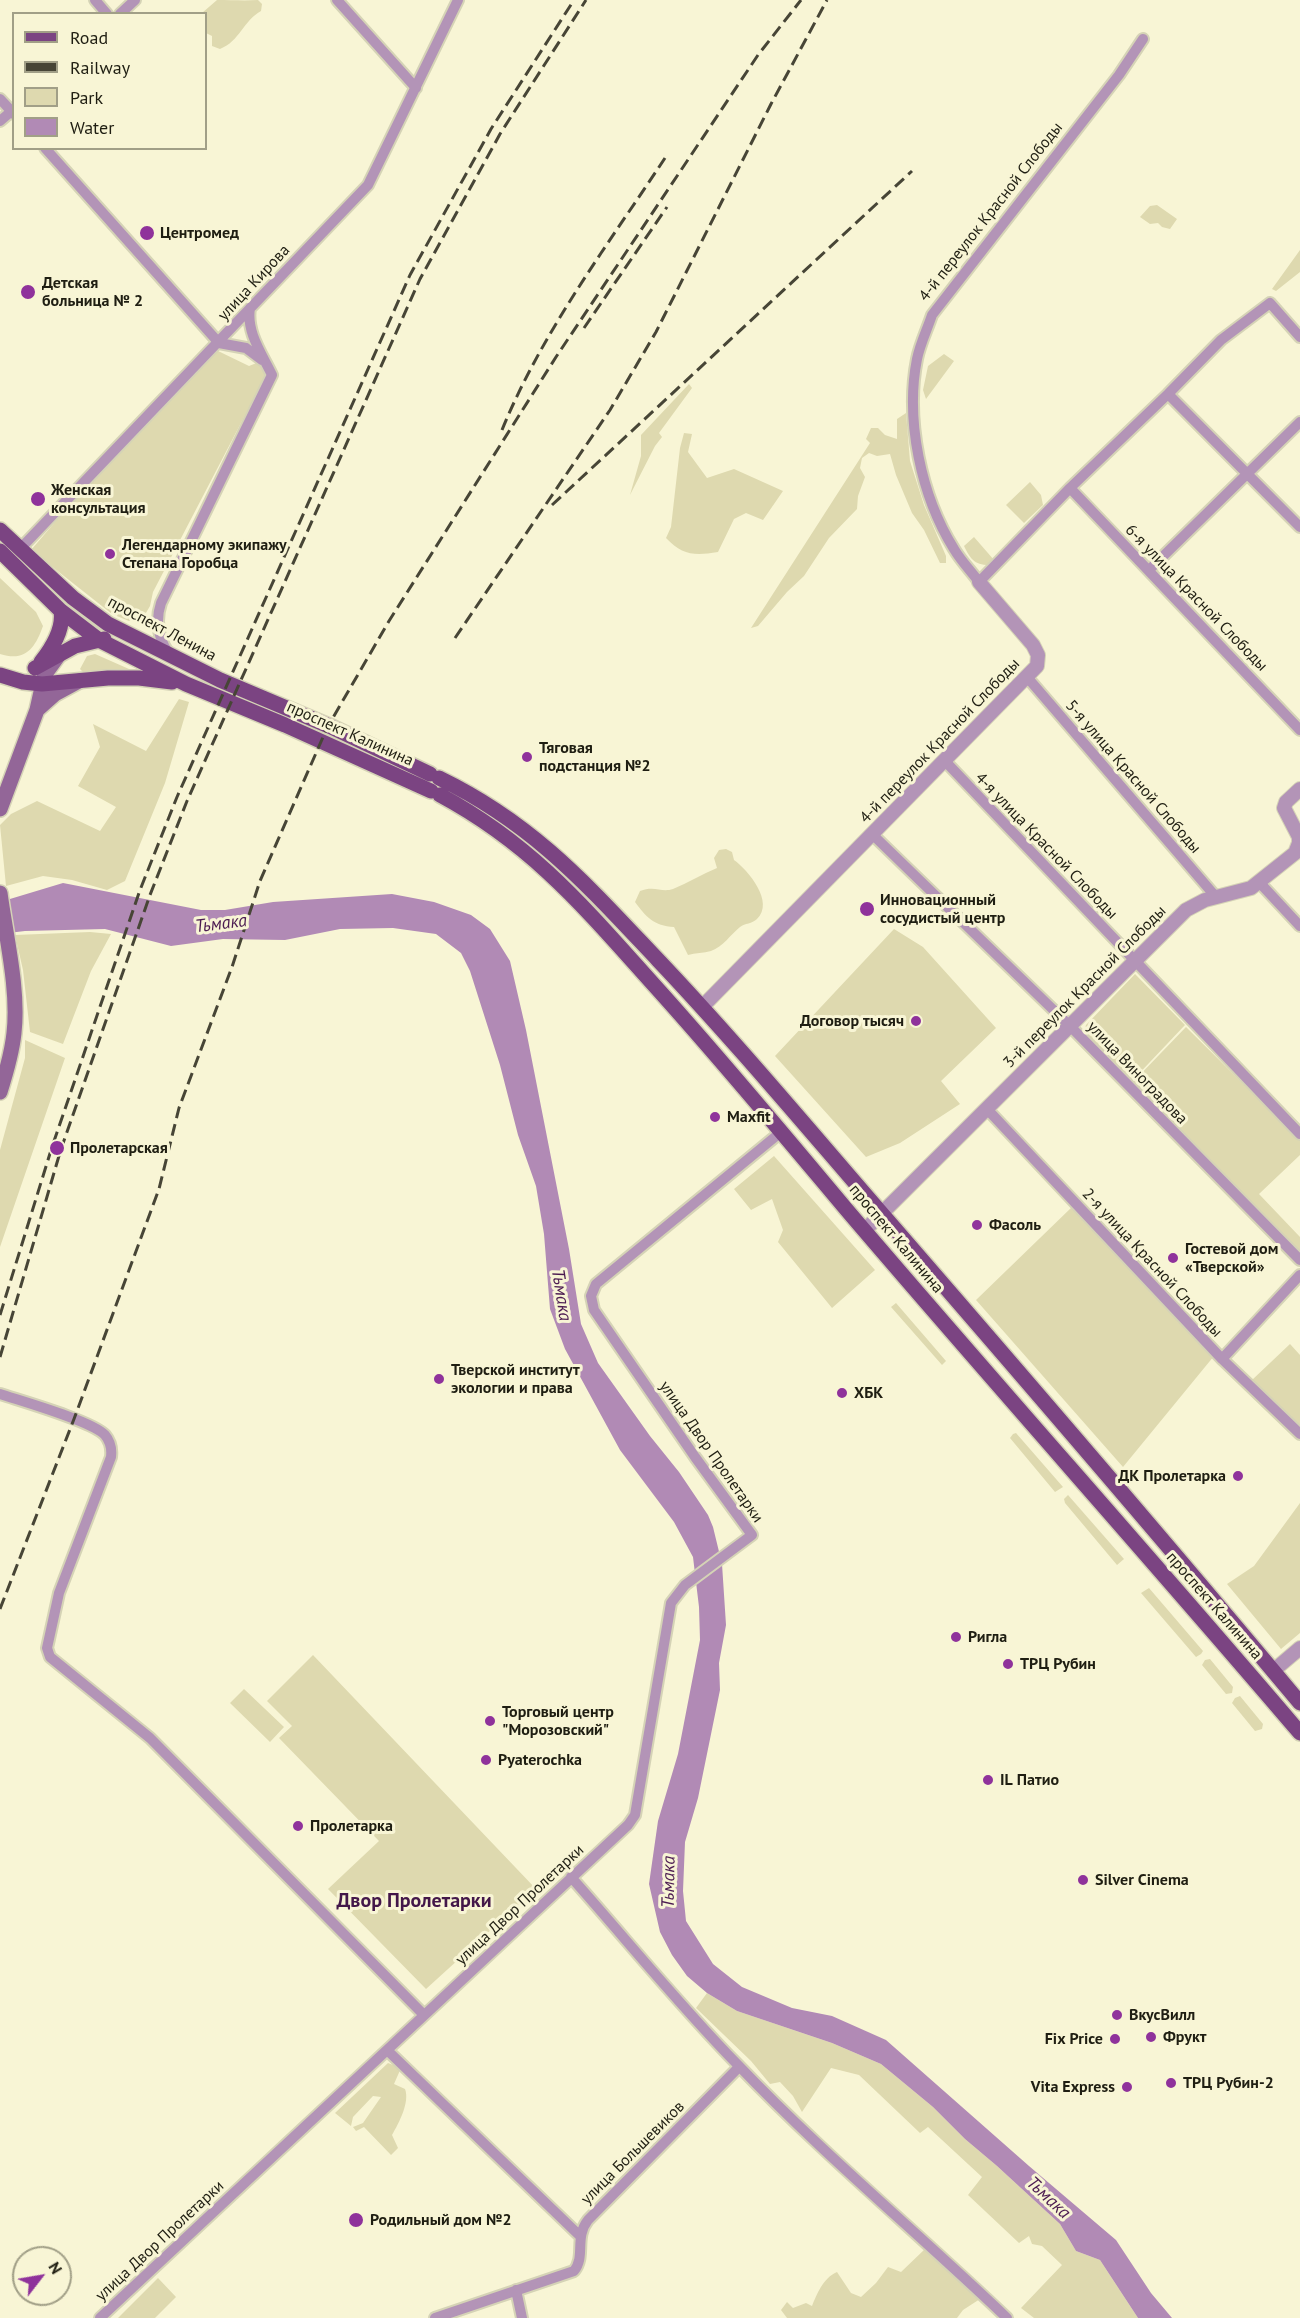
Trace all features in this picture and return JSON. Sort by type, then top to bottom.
[{"type":"main road","name":"проспект Ленина","points":[[0,530],[81,604],[108,624],[263,699]]},
{"type":"main road","points":[[0,551],[61,611],[99,640],[186,684]]},
{"type":"main road","points":[[61,611],[59,630],[63,653]]},
{"type":"main road","points":[[35,668],[50,651],[59,630]]},
{"type":"main road","points":[[7,678],[25,675],[80,645],[119,638],[139,640]]},
{"type":"main road","points":[[0,809],[37,710],[42,684],[50,664],[63,653]]},
{"type":"main road","points":[[7,678],[42,684],[139,678],[186,684]]},
{"type":"main road","points":[[7,678],[26,691],[37,710]]},
{"type":"main road","points":[[37,710],[54,694],[83,680]]},
{"type":"main road","name":"проспект Калинина","points":[[186,684],[435,784],[504,815],[557,856],[589,886],[702,1007],[1300,1703]]},
{"type":"main road","name":"проспект Калинина","points":[[263,699],[329,726],[435,784],[556,878],[677,1011],[976,1361],[1300,1733]]},
{"type":"main road","points":[[0,893],[15,993],[13,1038],[0,1092]]},
{"type":"main road","points":[[677,1011],[691,1013],[702,1007]]},
{"type":"main road","points":[[781,1132],[794,1128],[809,1129]]},
{"type":"main road","points":[[976,1361],[991,1356],[1005,1357]]},
{"type":"main road","points":[[1252,1677],[1265,1677],[1273,1671]]},
{"type":"street","points":[[95,0],[105,12]]},
{"type":"street","points":[[122,12],[135,0]]},
{"type":"street","points":[[337,0],[416,88]]},
{"type":"street","name":"улица Кирова","points":[[20,549],[368,185],[458,0]]},
{"type":"street","name":"4-й переулок Красной Слободы","points":[[702,1007],[1037,666],[1038,655],[1035,648],[979,582],[954,548],[935,512],[918,459],[913,405],[917,357],[932,315],[1119,75],[1143,39]]},
{"type":"street","points":[[0,99],[12,110]]},
{"type":"street","points":[[0,121],[12,112]]},
{"type":"street","points":[[47,150],[219,343],[239,345],[252,351],[264,361],[272,375]]},
{"type":"street","points":[[979,582],[1070,488],[1221,340],[1270,303],[1300,337]]},
{"type":"street","points":[[250,308],[248,319],[250,328],[272,375]]},
{"type":"street","points":[[169,655],[159,632],[158,614],[161,603],[272,375]]},
{"type":"street","points":[[1168,394],[1300,527]]},
{"type":"street","points":[[1149,570],[1300,422]]},
{"type":"street","name":"6-я улица Красной Слободы","points":[[1070,488],[1300,730]]},
{"type":"street","name":"5-я улица Красной Слободы","points":[[1027,677],[1216,897]]},
{"type":"street","name":"4-я улица Красной Слободы","points":[[944,760],[1300,1134]]},
{"type":"street","name":"3-й переулок Красной Слободы","points":[[865,1230],[1186,910],[1197,903],[1242,891],[1259,882],[1297,850],[1298,833],[1284,808],[1286,802],[1300,789]]},
{"type":"street","name":"улица Виноградова","points":[[872,834],[1070,1026],[1300,1260]]},
{"type":"street","points":[[1259,882],[1300,926]]},
{"type":"street","name":"2-я улица Красной Слободы","points":[[987,1109],[1222,1359],[1300,1434]]},
{"type":"street","name":"улица Двор Пролетарки","points":[[100,2318],[630,1822],[636,1812],[670,1608],[676,1594],[686,1584],[752,1535],[683,1440],[594,1310],[591,1296],[596,1284],[781,1132]]},
{"type":"street","points":[[1222,1359],[1300,1275]]},
{"type":"street","points":[[0,1394],[97,1429],[107,1438],[111,1449],[111,1457],[59,1593],[47,1648],[50,1657],[150,1738],[424,2015]]},
{"type":"street","points":[[1273,1671],[1300,1648]]},
{"type":"street","points":[[571,1877],[686,2011],[740,2067],[879,2201],[1007,2318]]},
{"type":"street","points":[[387,2050],[580,2236]]},
{"type":"street","name":"улица Большевиков","points":[[435,2318],[574,2271],[580,2260],[580,2236],[588,2220],[740,2067]]},
{"type":"street","points":[[516,2290],[522,2318]]},
{"type":"green space","points":[[217,0],[258,0],[262,4],[261,11],[232,41],[220,49],[212,46],[212,36],[207,34],[207,12],[203,12]]},
{"type":"green space","points":[[1157,205],[1177,219],[1170,229],[1158,223],[1150,224],[1140,217],[1150,206]]},
{"type":"green space","points":[[1300,250],[1300,272],[1276,291],[1272,289]]},
{"type":"green space","points":[[216,350],[249,366],[259,362],[266,375],[153,592],[150,606],[143,618],[129,621],[112,614],[31,550],[92,479]]},
{"type":"green space","points":[[944,354],[954,361],[926,399],[923,390],[928,366]]},
{"type":"green space","points":[[689,384],[692,388],[659,433],[662,437],[630,495],[641,456],[641,435]]},
{"type":"green space","points":[[906,413],[910,461],[924,505],[946,556],[946,563],[940,563],[924,530],[912,513],[890,454],[877,456],[869,453],[862,458],[860,468],[865,477],[858,496],[857,509],[829,538],[804,576],[758,626],[751,628],[870,443],[866,439],[871,428],[878,428],[885,435],[897,439],[897,419]]},
{"type":"green space","points":[[684,433],[692,434],[688,452],[707,478],[734,469],[783,491],[763,520],[746,513],[734,519],[718,552],[689,553],[678,548],[666,538],[671,527],[680,448]]},
{"type":"green space","points":[[1030,482],[1041,495],[1043,505],[1024,523],[1006,505]]},
{"type":"green space","points":[[974,537],[994,560],[989,565],[976,562],[966,550],[964,546]]},
{"type":"green space","points":[[0,578],[36,612],[43,626],[33,647],[17,656],[0,654]]},
{"type":"green space","points":[[95,654],[131,672],[83,672],[80,669],[87,656]]},
{"type":"green space","points":[[179,699],[189,702],[165,783],[125,881],[107,890],[72,880],[43,876],[6,886],[0,825],[11,814],[37,801],[100,831],[116,807],[78,786],[100,747],[93,724],[146,751]]},
{"type":"green space","points":[[726,849],[732,852],[734,860],[746,871],[757,887],[763,904],[762,912],[755,921],[740,927],[715,949],[688,955],[674,927],[661,925],[651,920],[635,902],[640,891],[673,889],[717,868],[714,858],[719,850]]},
{"type":"green space","points":[[894,929],[923,947],[996,1028],[941,1081],[960,1104],[900,1143],[866,1157],[775,1056]]},
{"type":"green space","points":[[90,932],[111,934],[91,971],[63,1044],[30,1032],[23,970],[15,935]]},
{"type":"green space","points":[[1135,974],[1185,1025],[1132,1081],[1084,1031],[1086,1025]]},
{"type":"green space","points":[[1186,1027],[1300,1140],[1300,1155],[1259,1194],[1300,1237],[1300,1256],[1133,1082]]},
{"type":"green space","points":[[25,1040],[65,1058],[0,1247],[0,1150],[25,1058]]},
{"type":"green space","points":[[774,1156],[875,1270],[832,1308],[778,1242],[783,1230],[772,1199],[751,1210],[734,1189]]},
{"type":"green space","points":[[1072,1207],[1214,1356],[1123,1467],[976,1300]]},
{"type":"green space","points":[[896,1303],[946,1361],[942,1365],[891,1307]]},
{"type":"green space","points":[[1290,1344],[1300,1355],[1300,1429],[1252,1380]]},
{"type":"green space","points":[[1016,1433],[1063,1487],[1055,1492],[1010,1438]]},
{"type":"green space","points":[[1068,1495],[1124,1559],[1117,1565],[1065,1503],[1064,1499]]},
{"type":"green space","points":[[1300,1503],[1300,1633],[1281,1649],[1227,1584],[1254,1566]]},
{"type":"green space","points":[[1149,1588],[1203,1651],[1201,1654],[1196,1657],[1141,1593]]},
{"type":"green space","points":[[313,1655],[536,1889],[426,1989],[328,1889],[379,1841],[279,1738],[292,1726],[267,1701]]},
{"type":"green space","points":[[1210,1659],[1233,1687],[1232,1693],[1226,1694],[1202,1665],[1205,1660]]},
{"type":"green space","points":[[244,1689],[284,1727],[270,1742],[230,1703]]},
{"type":"green space","points":[[1240,1696],[1263,1724],[1262,1729],[1255,1731],[1232,1703]]},
{"type":"green space","points":[[707,1993],[737,2011],[832,2043],[881,2064],[933,2107],[965,2139],[1060,2224],[1076,2251],[1100,2260],[1138,2318],[1034,2318],[1021,2308],[1062,2265],[1042,2246],[1032,2244],[1029,2236],[1019,2243],[968,2195],[982,2177],[928,2127],[920,2133],[859,2075],[831,2068],[802,2112],[793,2096],[780,2082],[770,2084],[751,2061],[696,2008]]},
{"type":"green space","points":[[388,2063],[401,2068],[394,2084],[405,2089],[406,2094],[403,2112],[392,2135],[398,2148],[391,2155],[364,2127],[356,2131],[353,2127],[363,2123],[381,2097],[373,2096],[353,2117],[351,2126],[335,2113]]},
{"type":"green space","points":[[925,2249],[931,2251],[980,2299],[963,2310],[957,2318],[787,2318],[781,2310],[787,2302],[793,2308],[806,2303],[812,2306],[824,2282],[837,2272],[851,2293],[861,2297],[888,2267],[901,2272]]},
{"type":"green space","points":[[158,2278],[176,2297],[155,2318],[118,2318]]},
{"type":"water","name":"Тьмака","points":[[63,883],[201,910],[225,910],[273,902],[392,894],[434,902],[471,915],[490,929],[510,961],[526,1030],[569,1249],[581,1324],[598,1363],[708,1515],[722,1564],[726,1625],[719,1663],[720,1690],[698,1798],[685,1842],[683,1891],[686,1921],[713,1964],[742,1987],[792,2008],[832,2016],[886,2040],[1116,2240],[1151,2293],[1172,2318],[1138,2318],[1100,2260],[1076,2251],[1060,2224],[965,2139],[933,2107],[881,2064],[832,2043],[737,2011],[707,1993],[687,1976],[672,1955],[660,1932],[649,1884],[658,1821],[678,1754],[700,1640],[693,1557],[674,1522],[620,1450],[565,1349],[550,1309],[544,1234],[536,1186],[518,1135],[500,1065],[470,971],[461,953],[436,934],[393,928],[340,929],[285,940],[223,939],[171,946],[105,929],[25,931],[0,934],[0,902]]},
{"type":"railway","points":[[0,1315],[52,1147],[140,890],[177,797],[410,275],[491,129],[574,0]]},
{"type":"railway","points":[[0,1357],[61,1149],[150,895],[187,801],[420,279],[500,134],[586,0]]},
{"type":"railway","points":[[0,1609],[74,1419],[159,1189],[179,1108],[232,967],[260,881],[327,728],[389,621],[556,357],[758,55],[801,0]]},
{"type":"railway","points":[[455,638],[610,410],[656,332],[771,104],[827,0]]},
{"type":"railway","points":[[502,430],[518,394],[556,324],[665,158]]},
{"type":"railway","points":[[552,505],[912,171]]},
{"type":"railway","points":[[584,328],[667,207]]},
{"type":"place","name":"Центромед","points":[[147,233]]},
{"type":"place","name":"Детская больница № 2","points":[[28,292]]},
{"type":"place","name":"Женская консультация","points":[[38,499]]},
{"type":"place","name":"Легендарному экипажу Степана Горобца","points":[[110,554]]},
{"type":"place","name":"Тяговая подстанция №2","points":[[527,757]]},
{"type":"place","name":"Инновационный сосудистый центр","points":[[867,909]]},
{"type":"place","name":"Договор тысяч","points":[[916,1021]]},
{"type":"place","name":"Maxfit","points":[[715,1117]]},
{"type":"place","name":"Пролетарская","points":[[57,1148]]},
{"type":"place","name":"Фасоль","points":[[977,1225]]},
{"type":"place","name":"Гостевой дом «Тверской»","points":[[1173,1258]]},
{"type":"place","name":"Тверской институт экологии и права","points":[[439,1379]]},
{"type":"place","name":"ХБК","points":[[842,1393]]},
{"type":"place","name":"ДК Пролетарка","points":[[1238,1476]]},
{"type":"place","name":"Ригла","points":[[956,1637]]},
{"type":"place","name":"ТРЦ Рубин","points":[[1008,1664]]},
{"type":"place","name":"Торговый центр \"Морозовский\"","points":[[490,1721]]},
{"type":"place","name":"Pyaterochka","points":[[486,1760]]},
{"type":"place","name":"IL Патио","points":[[988,1780]]},
{"type":"place","name":"Пролетарка","points":[[298,1826]]},
{"type":"place","name":"Silver Cinema","points":[[1083,1880]]},
{"type":"place","name":"ВкусВилл","points":[[1117,2015]]},
{"type":"place","name":"Фрукт","points":[[1151,2037]]},
{"type":"place","name":"Fix Price","points":[[1115,2039]]},
{"type":"place","name":"ТРЦ Рубин-2","points":[[1171,2083]]},
{"type":"place","name":"Vita Express","points":[[1127,2087]]},
{"type":"place","name":"Родильный дом №2","points":[[356,2220]]},
{"type":"district","name":"Двор Пролетарки","points":[[414,1901]]}]
